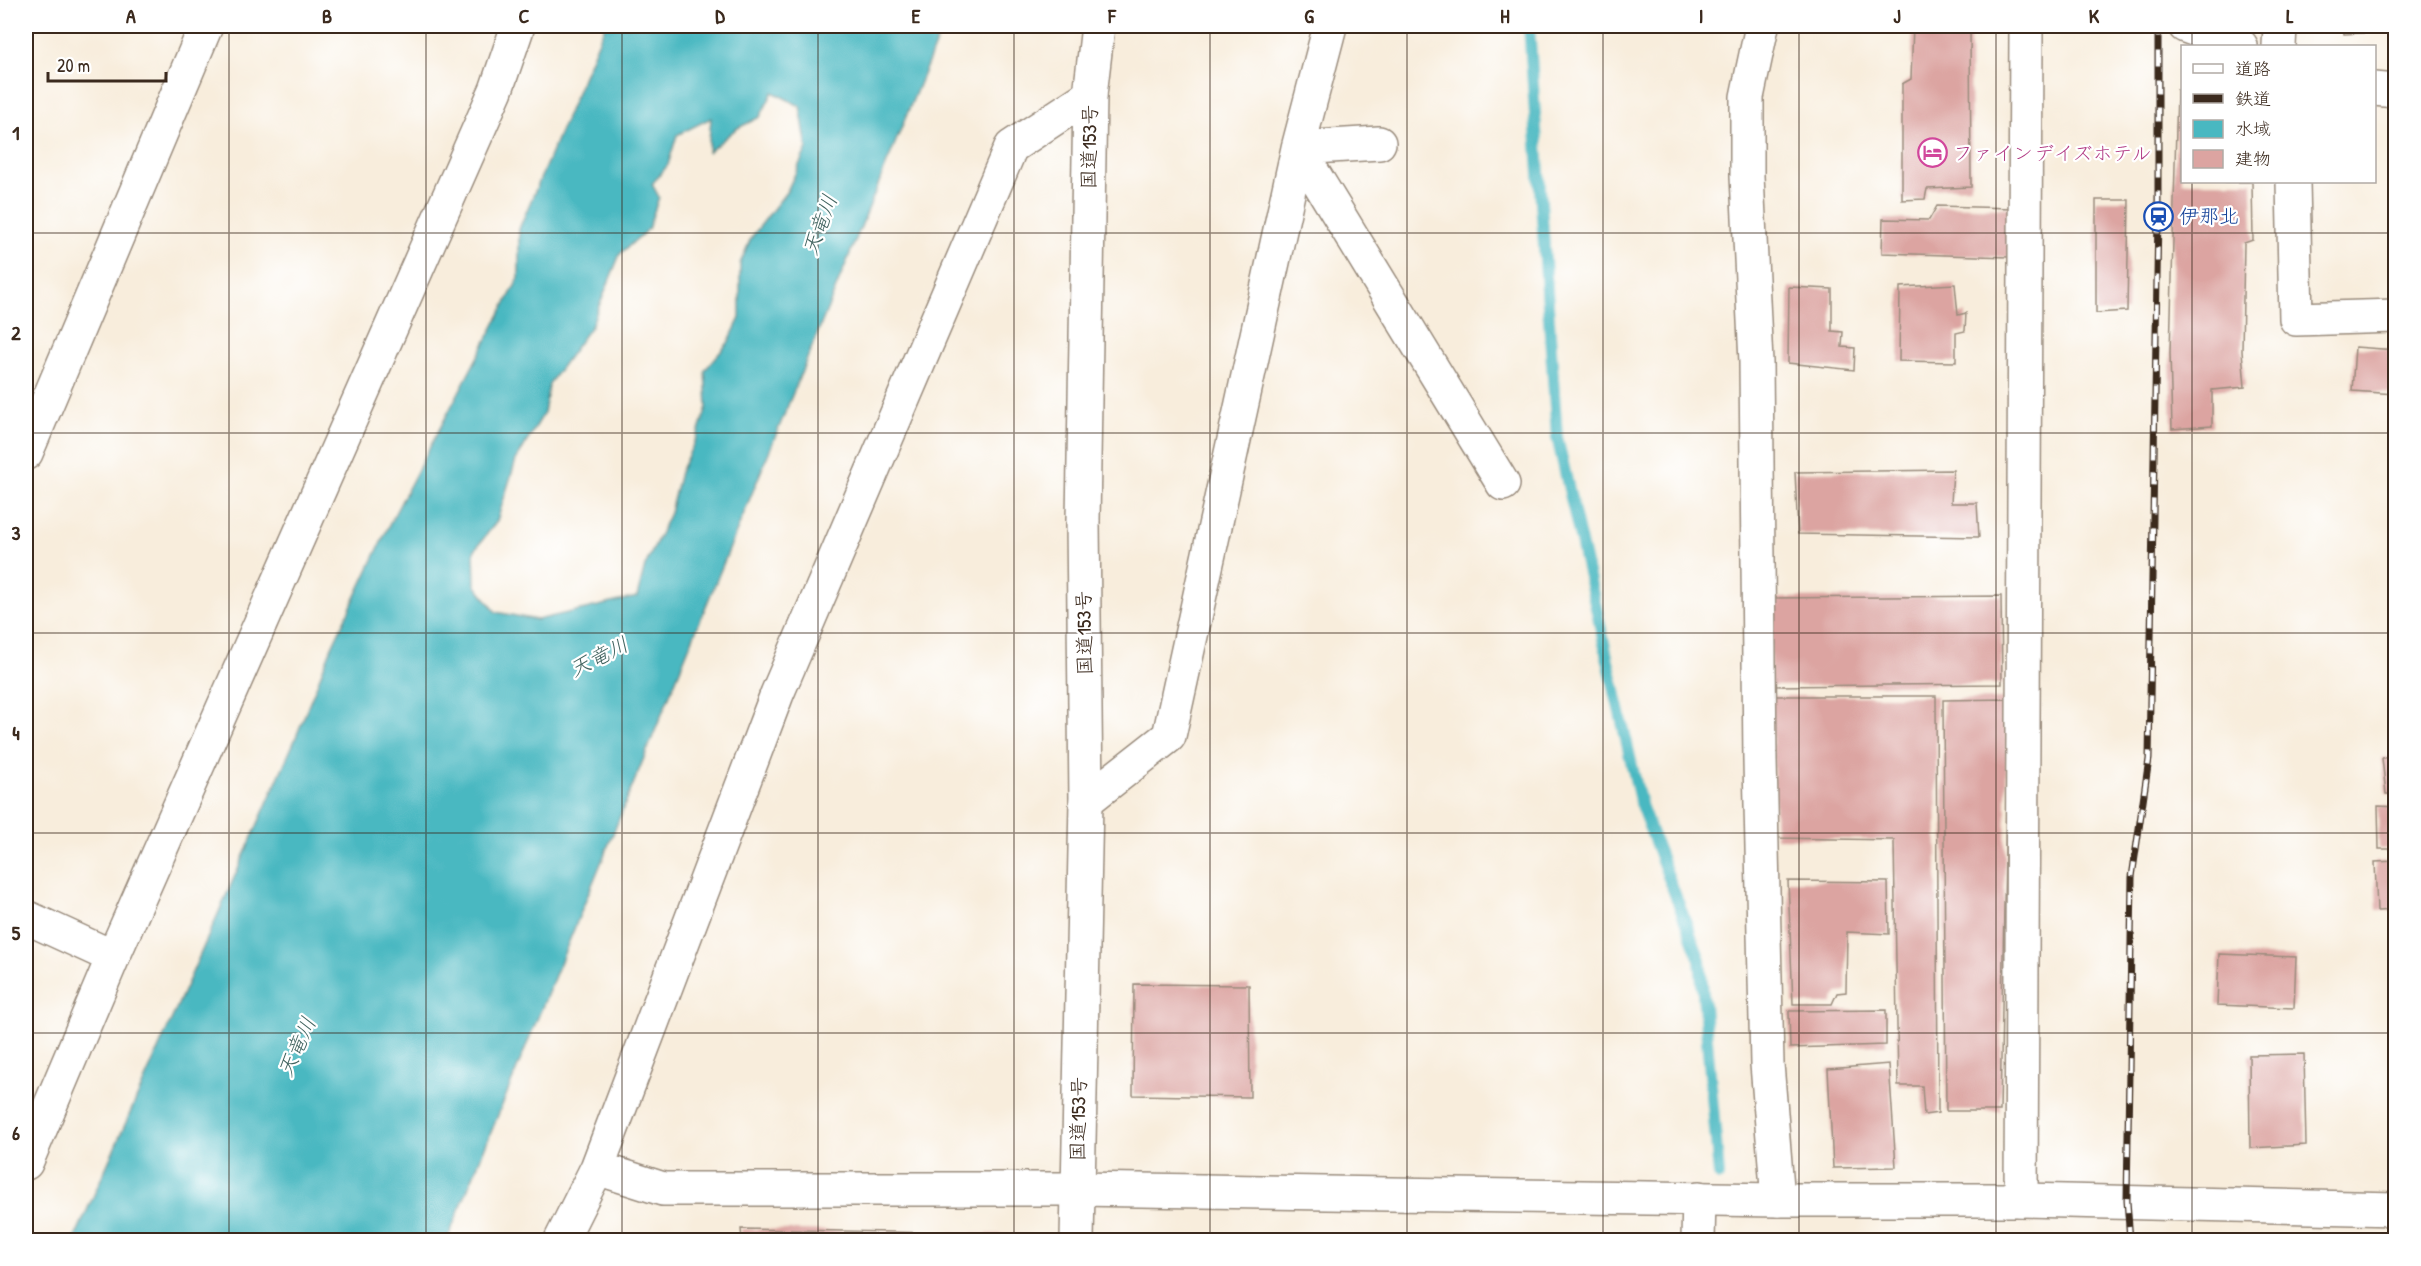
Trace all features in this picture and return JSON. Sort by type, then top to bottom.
[{"type":"main road","points":[[26,453],[206,26]]},
{"type":"main road","points":[[26,1163],[113,957],[496,90],[518,26]]},
{"type":"main road","name":"国道153号","points":[[1077,1240],[1086,801],[1083,521],[1090,94],[1098,26]]},
{"type":"main road","points":[[1086,801],[1169,736],[1298,148],[1330,26]]},
{"type":"main road","points":[[1762,26],[1747,97],[1747,176],[1756,362],[1760,761],[1767,1064],[1778,1200]]},
{"type":"main road","points":[[2021,1200],[2026,26]]},
{"type":"main road","points":[[2185,26],[2238,45]]},
{"type":"main road","points":[[2279,45],[2280,26]]},
{"type":"main road","points":[[2376,89],[2396,91]]},
{"type":"main road","points":[[561,1240],[597,1168],[777,694],[1011,147],[1090,94]]},
{"type":"main road","points":[[1298,148],[1379,143]]},
{"type":"main road","points":[[1298,148],[1503,484]]},
{"type":"main road","points":[[2293,183],[2295,319],[2396,316]]},
{"type":"main road","points":[[26,917],[113,957]]},
{"type":"main road","points":[[597,1168],[663,1189],[1077,1189],[1778,1200],[2021,1200],[2396,1209]]},
{"type":"main road","points":[[1698,1240],[1699,1198]]},
{"type":"water","name":"天竜川","points":[[605,26],[943,26],[447,1240],[74,1240],[294,742],[331,649],[392,519],[519,278],[519,229]],"holes":[[[773,92],[800,106],[807,148],[787,191],[751,238],[740,264],[740,318],[728,343],[705,370],[707,407],[697,437],[680,472],[670,513],[645,566],[637,597],[537,620],[496,612],[475,585],[474,551],[497,521],[516,460],[544,413],[549,384],[591,326],[620,254],[648,229],[659,197],[652,184],[668,165],[677,135],[711,118],[708,152],[736,129],[760,117]]]},
{"type":"building","points":[[1913,26],[1970,26],[1971,187],[1927,189],[1925,199],[1902,200],[1902,84],[1911,79]]},
{"type":"building","points":[[2343,26],[2396,26],[2396,31],[2344,34]]},
{"type":"building","points":[[2177,90],[2181,90],[2181,183],[2252,183],[2253,240],[2244,243],[2242,351],[2245,387],[2212,390],[2212,426],[2172,429],[2170,353]]},
{"type":"building","points":[[2096,200],[2129,200],[2127,311],[2096,313]]},
{"type":"building","points":[[1937,206],[2012,208],[2009,257],[1882,253],[1883,219],[1929,220]]},
{"type":"building","points":[[1955,284],[1958,315],[1966,313],[1965,331],[1956,333],[1956,362],[1899,361],[1900,287]]},
{"type":"building","points":[[1789,287],[1832,289],[1832,331],[1843,332],[1842,347],[1855,348],[1854,370],[1788,363]]},
{"type":"building","points":[[2355,347],[2396,350],[2395,394],[2352,391]]},
{"type":"building","points":[[1953,470],[1951,503],[1977,503],[1979,537],[1798,534],[1795,472]]},
{"type":"building","points":[[2001,596],[2002,684],[1770,686],[1770,598]]},
{"type":"building","points":[[1771,696],[1936,696],[1938,1113],[1924,1115],[1922,1086],[1898,1086],[1894,840],[1776,838]]},
{"type":"building","points":[[2008,699],[2000,1111],[1946,1111],[1943,700]]},
{"type":"building","points":[[2396,757],[2396,794],[2386,794],[2382,758]]},
{"type":"building","points":[[2378,806],[2396,807],[2396,849],[2379,849]]},
{"type":"building","points":[[2396,861],[2396,910],[2377,911],[2375,862]]},
{"type":"building","points":[[1788,881],[1888,882],[1889,934],[1847,932],[1846,992],[1837,993],[1832,1004],[1793,1004]]},
{"type":"building","points":[[2219,954],[2296,957],[2294,1008],[2217,1005]]},
{"type":"building","points":[[1134,984],[1249,985],[1250,1097],[1133,1095]]},
{"type":"building","points":[[1886,1010],[1886,1045],[1790,1048],[1789,1011]]},
{"type":"building","points":[[2304,1054],[2306,1145],[2250,1148],[2249,1055]]},
{"type":"building","points":[[1889,1064],[1896,1167],[1833,1168],[1828,1069]]},
{"type":"building","points":[[741,1229],[1035,1235],[1035,1240],[742,1240]]},
{"type":"waterway","points":[[1529,26],[1557,437],[1641,805],[1700,960],[1719,1175]]},
{"type":"railway","points":[[2130,1240],[2127,1201],[2132,877],[2149,759],[2158,216],[2158,26]]},
{"type":"place","name":"ファインデイズホテル","points":[[1932,153]]},
{"type":"place","name":"伊那北","points":[[2158,216]]}]
